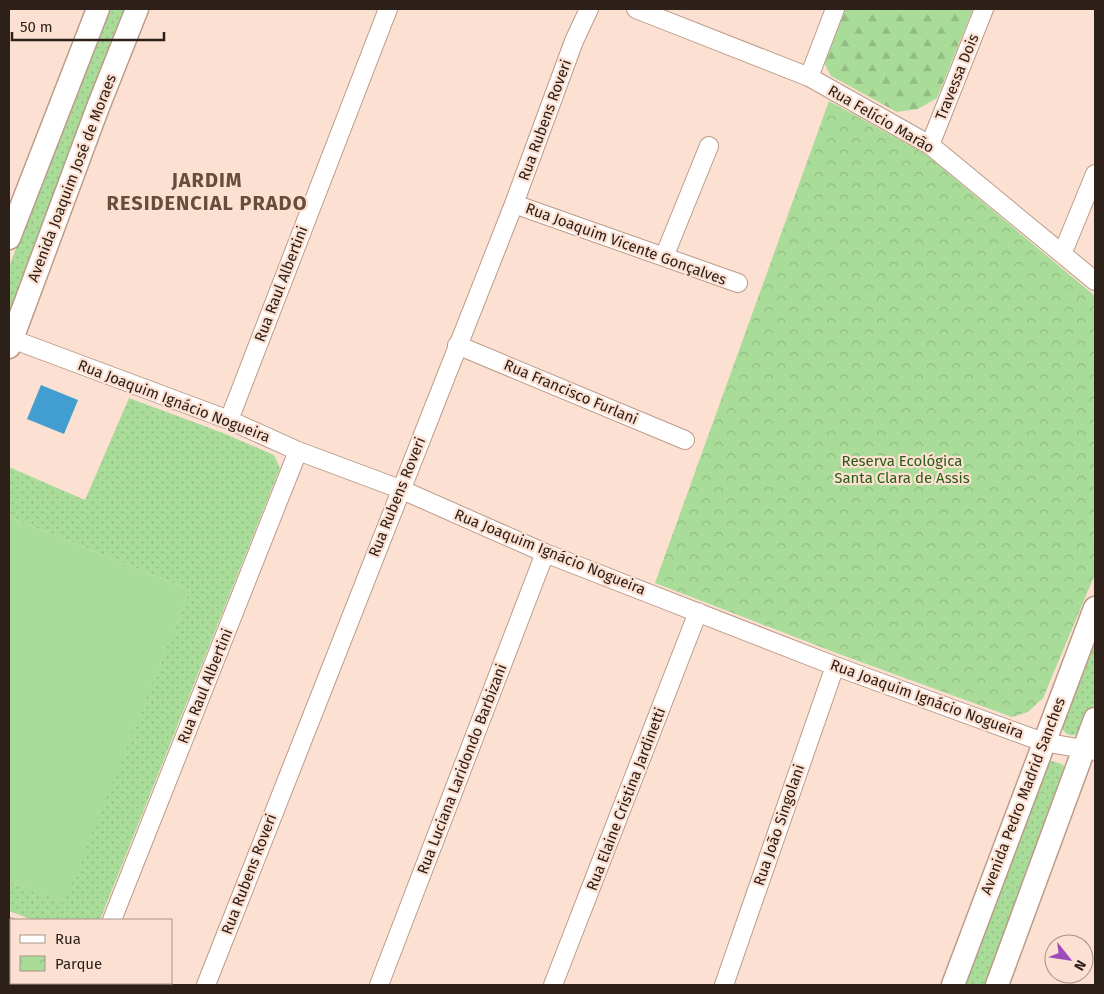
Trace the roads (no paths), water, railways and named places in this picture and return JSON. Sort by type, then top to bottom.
[{"type":"street","points":[[9,238],[98,9]]},
{"type":"street","name":"Avenida Joaquim José de Moraes","points":[[10,341],[137,9]]},
{"type":"street","name":"Rua Raul Albertini","points":[[229,420],[388,9]]},
{"type":"street","name":"Rua Rubens Roveri","points":[[206,985],[514,204],[574,42],[589,9]]},
{"type":"street","name":"Rua Felício Marão","points":[[636,9],[809,77],[930,145],[1063,252],[1095,281]]},
{"type":"street","points":[[809,77],[835,9]]},
{"type":"street","name":"Travessa Dois","points":[[930,145],[984,9]]},
{"type":"street","points":[[664,257],[709,146]]},
{"type":"street","points":[[1063,252],[1095,174]]},
{"type":"street","name":"Rua Joaquim Vicente Gonçalves","points":[[514,204],[738,283]]},
{"type":"street","name":"Rua Joaquim Ignácio Nogueira","points":[[10,341],[229,420],[298,451],[400,490],[545,553],[834,666],[1043,742],[1089,750]]},
{"type":"street","name":"Rua Francisco Furlani","points":[[457,345],[685,440]]},
{"type":"street","name":"Rua Raul Albertini","points":[[112,919],[298,451]]},
{"type":"street","name":"Rua Luciana Laridondo Barbizani","points":[[379,985],[545,553]]},
{"type":"street","name":"Avenida Pedro Madrid Sanches","points":[[953,985],[1095,608]]},
{"type":"street","name":"Rua Elaine Cristina Jardinetti","points":[[553,985],[698,612]]},
{"type":"street","name":"Rua João Singolani","points":[[724,985],[834,666]]},
{"type":"street","points":[[997,985],[1089,750],[1095,719]]},
{"type":"water","points":[[41,385],[78,400],[64,434],[27,419]]},
{"type":"district","name":"JARDIM RESIDENCIAL PRADO","points":[[207,192]]},
{"type":"park label","name":"Reserva Ecológica Santa Clara de Assis","points":[[902,470]]}]
